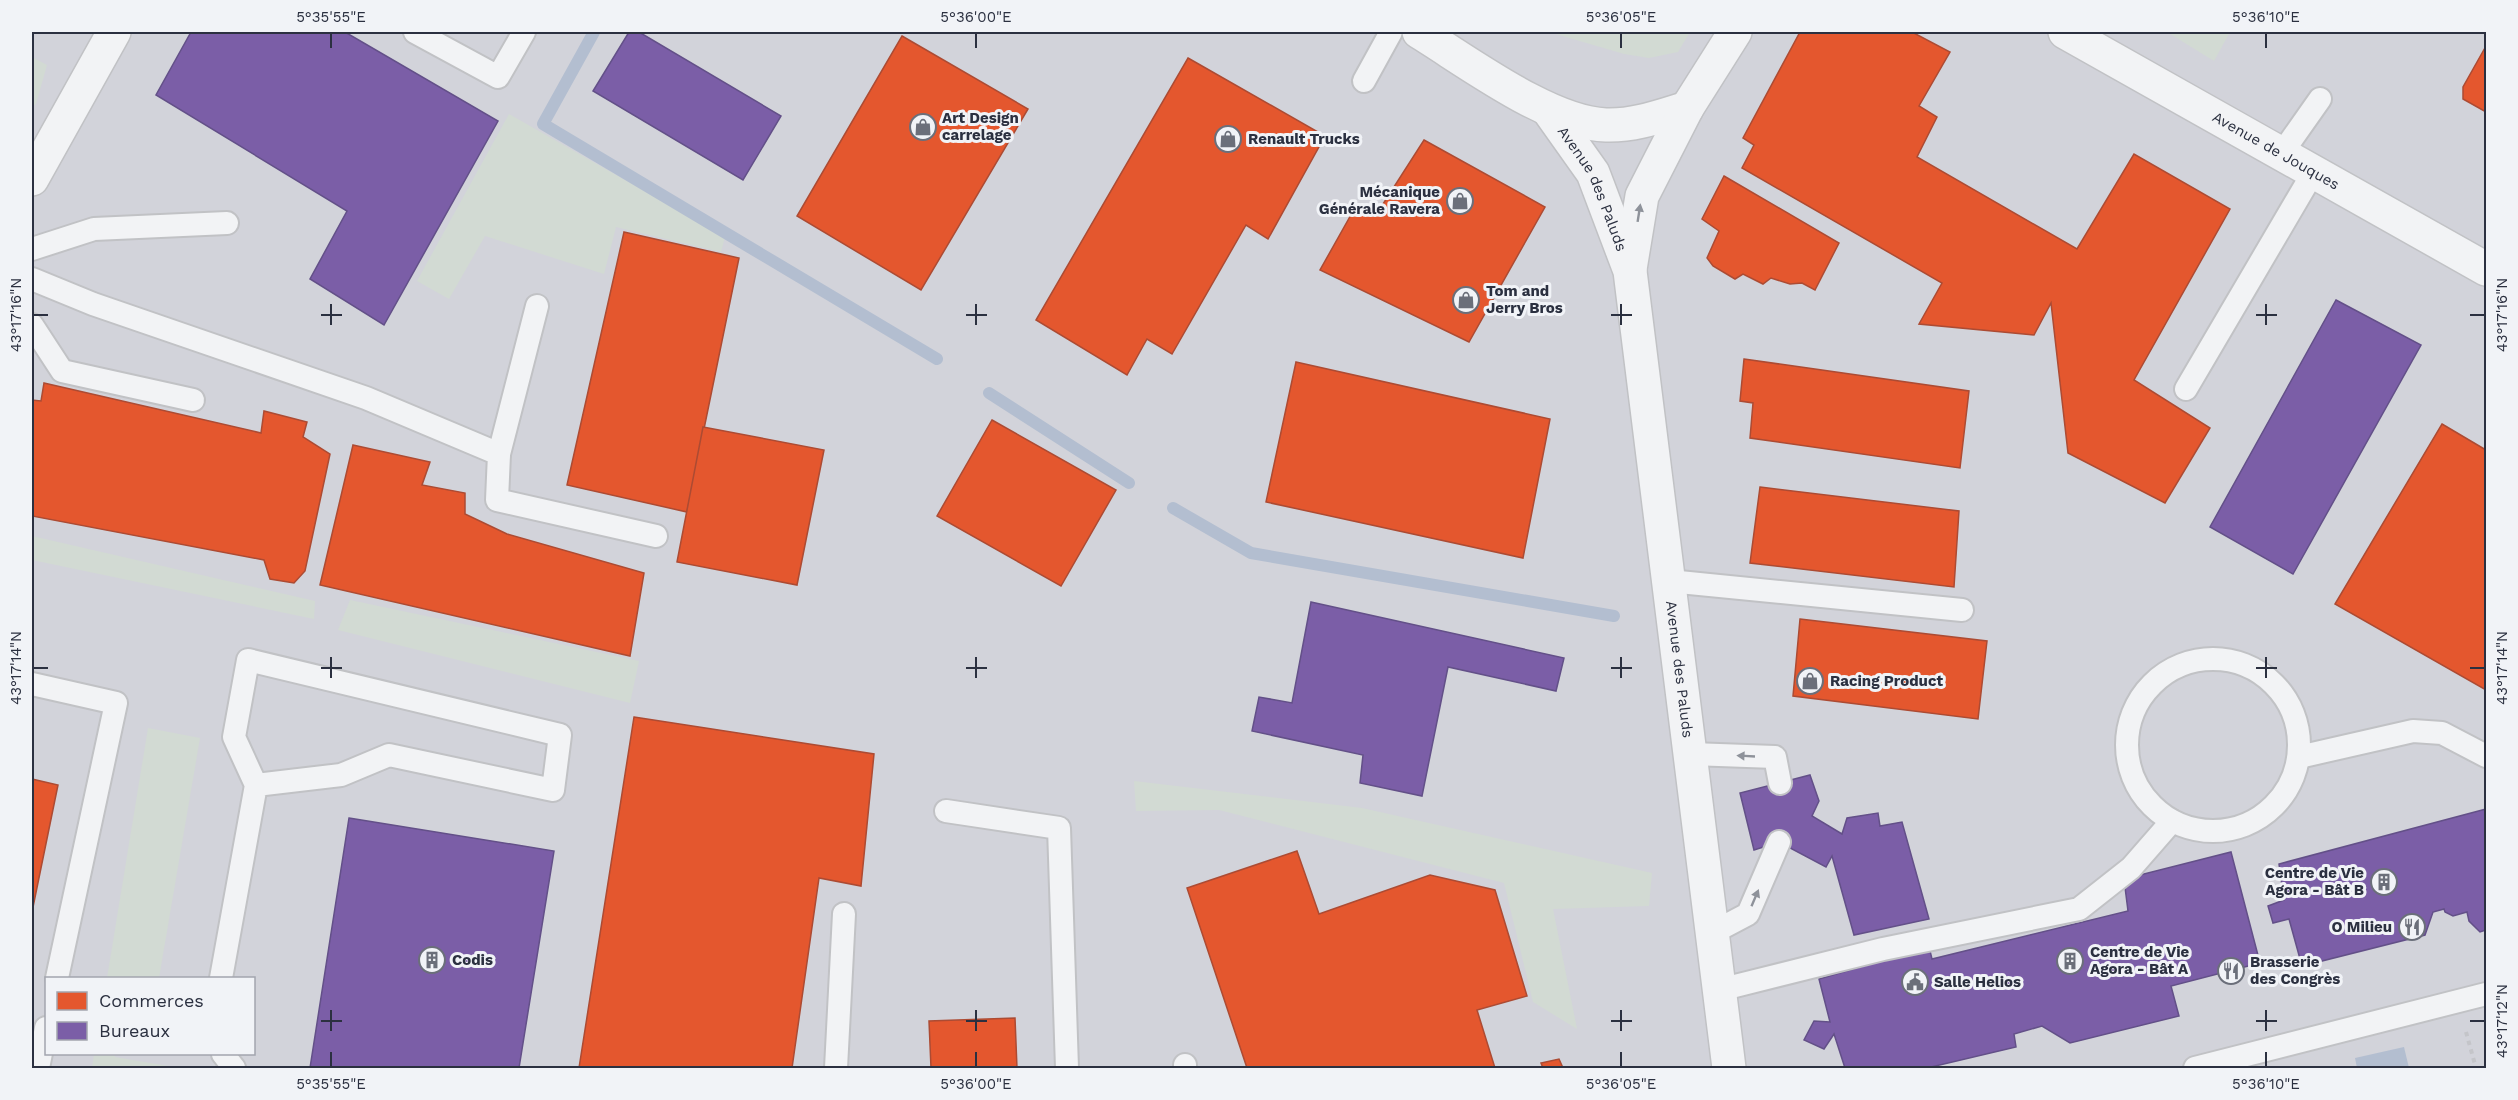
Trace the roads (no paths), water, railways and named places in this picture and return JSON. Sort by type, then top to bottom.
[{"type":"street","points":[[32,179],[114,32]]},
{"type":"street","name":"Avenue des Paluds","points":[[1419,32],[1549,111],[1605,125],[1646,120],[1687,108]]},
{"type":"street","name":"Avenue des Paluds","points":[[1630,271],[1642,195],[1687,108],[1735,32]]},
{"type":"street","name":"Avenue de Jouques","points":[[2082,36],[2487,269]]},
{"type":"street","name":"Avenue des Paluds","points":[[1549,111],[1593,173],[1630,271],[1729,1068]]},
{"type":"lane","points":[[415,32],[498,77],[524,32]]},
{"type":"lane","points":[[1364,81],[1390,32]]},
{"type":"lane","points":[[2282,153],[2320,99]]},
{"type":"lane","points":[[2186,389],[2314,171]]},
{"type":"lane","points":[[32,249],[94,229],[227,223]]},
{"type":"lane","points":[[32,279],[93,304],[366,398],[499,454]]},
{"type":"lane","points":[[537,306],[499,454],[497,500],[656,536]]},
{"type":"lane","points":[[32,325],[62,371],[193,400]]},
{"type":"lane","points":[[1669,581],[1962,610]]},
{"type":"lane","points":[[2202,659],[2232,660],[2266,675],[2286,698],[2298,727],[2299,757],[2293,778],[2276,803],[2253,822],[2218,831],[2188,827],[2172,821],[2148,802],[2132,776],[2126,743],[2132,714],[2153,682],[2178,665],[2202,659]]},
{"type":"lane","points":[[221,977],[256,785],[234,737],[248,660],[560,735],[553,790],[389,756],[341,775],[256,785]]},
{"type":"lane","points":[[32,684],[116,703],[57,977]]},
{"type":"lane","points":[[2299,757],[2413,731],[2442,733],[2487,756]]},
{"type":"lane","points":[[1691,754],[1775,757],[1780,783]]},
{"type":"lane","points":[[946,811],[1059,828],[1067,1068]]},
{"type":"lane","points":[[1719,990],[1883,949],[2079,909],[2131,868],[2172,821]]},
{"type":"lane","points":[[1712,933],[1748,914],[1779,842]]},
{"type":"lane","points":[[836,1068],[844,914]]},
{"type":"lane","points":[[2195,1068],[2487,994]]},
{"type":"lane","points":[[38,1068],[45,1033]]},
{"type":"lane","points":[[225,1055],[234,1068]]},
{"type":"water","points":[[2404,1047],[2409,1068],[2357,1068],[2355,1058]]},
{"type":"waterway","points":[[594,32],[543,124],[937,359]]},
{"type":"waterway","points":[[989,393],[1129,483]]},
{"type":"waterway","points":[[1173,508],[1251,553],[1614,616]]},
{"type":"place","name":"Art Design carrelage","points":[[923,127]]},
{"type":"place","name":"Renault Trucks","points":[[1228,139]]},
{"type":"place","name":"Mécanique Générale Ravera","points":[[1460,201]]},
{"type":"place","name":"Tom and Jerry Bros","points":[[1466,300]]},
{"type":"place","name":"Racing Product","points":[[1810,681]]},
{"type":"place","name":"Centre de Vie Agora - Bât B","points":[[2384,882]]},
{"type":"place","name":"O Milieu","points":[[2412,927]]},
{"type":"place","name":"Codis","points":[[432,960]]},
{"type":"place","name":"Centre de Vie Agora - Bât A","points":[[2070,961]]},
{"type":"place","name":"Brasserie des Congrès","points":[[2231,971]]},
{"type":"place","name":"Salle Helios","points":[[1915,982]]}]
